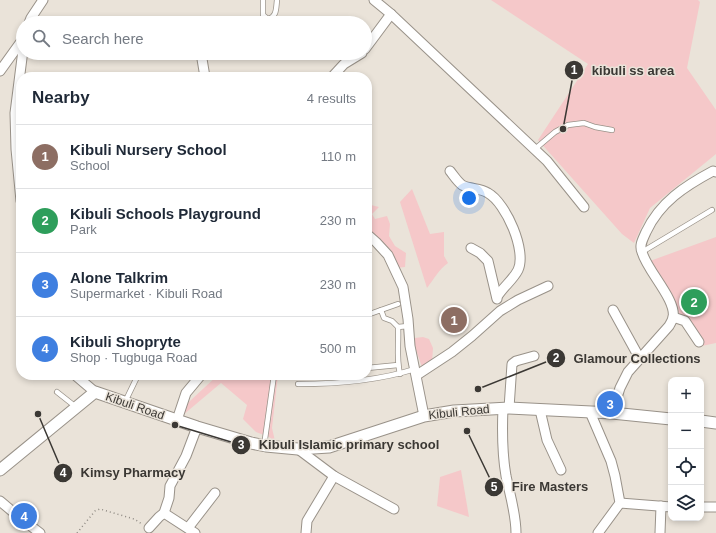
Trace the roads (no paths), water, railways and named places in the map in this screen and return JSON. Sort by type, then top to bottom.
[{"type":"street","points":[[32,16],[43,0]]},
{"type":"street","points":[[374,0],[391,14],[547,160],[584,206]]},
{"type":"street","points":[[372,40],[391,14]]},
{"type":"street","points":[[0,71],[16,49]]},
{"type":"street","points":[[20,72],[22,60]]},
{"type":"street","points":[[202,60],[204,72]]},
{"type":"street","points":[[337,72],[344,64],[351,60]]},
{"type":"street","points":[[16,105],[16,149]]},
{"type":"street","points":[[450,171],[464,186],[480,189],[490,194],[499,203],[511,220],[519,253],[519,265],[511,280],[497,297]]},
{"type":"street","points":[[612,413],[623,381],[628,372],[669,326],[673,317],[673,307],[670,300],[653,274],[642,252],[641,245],[643,239],[657,211],[688,184],[713,171],[716,172]]},
{"type":"street","points":[[372,238],[388,255],[404,287],[410,346],[424,416]]},
{"type":"street","points":[[471,248],[480,253],[488,261],[500,310]]},
{"type":"street","points":[[416,372],[452,352],[500,310],[548,286]]},
{"type":"street","points":[[613,310],[640,359]]},
{"type":"street","points":[[673,317],[685,321],[699,342]]},
{"type":"street","points":[[516,533],[516,524],[503,452],[506,408],[512,364],[516,361],[534,356]]},
{"type":"street","points":[[81,380],[95,392]]},
{"type":"street","points":[[177,420],[186,393],[197,380]]},
{"type":"street","name":"Kibuli Road","points":[[0,470],[95,392],[197,427],[264,446],[298,449],[329,447],[424,416],[454,410],[506,408],[612,413],[668,418]]},
{"type":"street","points":[[540,410],[547,440],[561,470]]},
{"type":"street","points":[[590,412],[615,476],[620,503],[598,533]]},
{"type":"street","points":[[704,422],[716,423]]},
{"type":"street","points":[[149,528],[153,522],[164,513],[169,498],[170,486],[186,456],[197,427]]},
{"type":"street","points":[[298,449],[334,476],[394,509]]},
{"type":"street","points":[[306,533],[307,521],[334,476]]},
{"type":"street","points":[[164,513],[191,531],[215,493]]},
{"type":"street","points":[[0,501],[40,533]]},
{"type":"street","points":[[620,503],[668,507]]},
{"type":"street","points":[[660,533],[661,506]]},
{"type":"street","points":[[704,507],[716,507]]},
{"type":"lane","points":[[263,0],[264,16]]},
{"type":"lane","points":[[273,16],[277,0]]},
{"type":"lane","points":[[535,149],[555,132],[568,125],[584,123],[595,127],[612,130]]},
{"type":"lane","points":[[642,252],[712,210]]},
{"type":"lane","points":[[372,313],[398,304]]},
{"type":"lane","points":[[381,310],[384,318],[392,321],[398,327],[398,365],[400,374]]},
{"type":"lane","points":[[398,327],[408,326]]},
{"type":"lane","points":[[372,368],[398,365]]},
{"type":"lane","points":[[372,379],[416,372]]},
{"type":"lane","points":[[124,402],[135,380]]},
{"type":"lane","points":[[264,446],[273,380]]},
{"type":"lane","points":[[298,384],[344,383],[369,380]]},
{"type":"lane","points":[[57,392],[77,407]]},
{"type":"place","name":"kibuli ss area","points":[[563,129]]},
{"type":"place","name":"Kibuli Schools Playground","points":[[694,302]]},
{"type":"place","name":"Kibuli Nursery School","points":[[454,320]]},
{"type":"place","name":"Glamour Collections","points":[[478,389]]},
{"type":"place","name":"Alone Talkrim","points":[[610,404]]},
{"type":"place","name":"Kimsy Pharmacy","points":[[38,414]]},
{"type":"place","name":"Kibuli Islamic primary school","points":[[175,425]]},
{"type":"place","name":"Fire Masters","points":[[467,431]]},
{"type":"place","name":"Kibuli Shopryte","points":[[24,516]]}]
